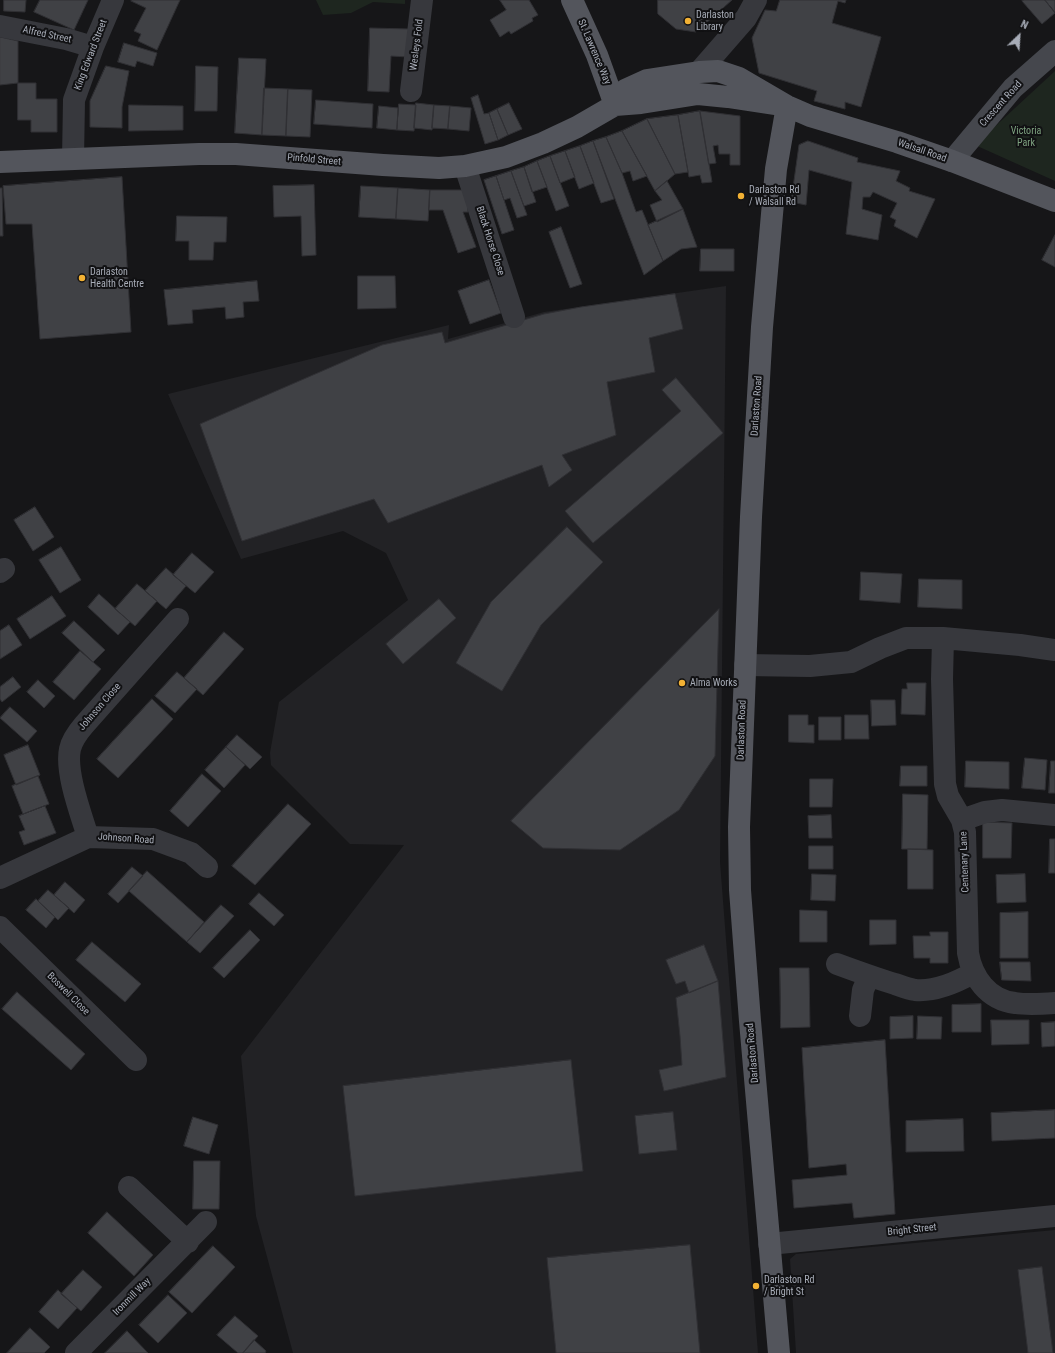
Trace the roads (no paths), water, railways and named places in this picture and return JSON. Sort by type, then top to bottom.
[{"type":"main road","name":"St. Lawrence Way","points":[[572,0],[597,55],[615,105]]},
{"type":"main road","points":[[615,105],[625,90],[647,80],[698,72],[718,71],[739,78],[787,106]]},
{"type":"main road","points":[[615,105],[641,103],[698,94],[787,106]]},
{"type":"main road","name":"Pinfold Street","points":[[0,162],[198,154],[236,154],[390,166],[439,168],[465,166],[506,157],[543,143],[577,127],[615,105]]},
{"type":"main road","name":"Walsall Road","points":[[787,106],[810,116],[897,142],[978,170],[1055,202]]},
{"type":"main road","name":"Darlaston Road","points":[[779,1353],[740,890],[739,827],[753,479],[762,327],[776,169],[787,106]]},
{"type":"street","name":"King Edward Street","points":[[73,159],[74,100],[93,47],[113,0]]},
{"type":"street","name":"Wesleys Fold","points":[[412,91],[422,0]]},
{"type":"street","points":[[698,72],[746,18],[756,0]]},
{"type":"street","name":"Alfred Street","points":[[0,26],[66,39],[93,47]]},
{"type":"street","name":"Crescent Road","points":[[952,161],[1013,88],[1055,51]]},
{"type":"street","name":"Black Horse Close","points":[[465,166],[514,317]]},
{"type":"street","name":"Johnson Close","points":[[88,837],[69,770],[70,749],[76,736],[84,725],[178,619]]},
{"type":"street","points":[[745,665],[810,666],[851,662],[880,648],[906,638],[943,638],[1055,650]]},
{"type":"street","name":"Centenary Lane","points":[[943,638],[942,679],[945,784],[948,796],[962,820],[965,832],[968,953],[970,964],[979,983],[1000,999],[1013,1003],[1055,1003]]},
{"type":"street","points":[[962,820],[985,812],[1002,810],[1055,816]]},
{"type":"street","name":"Johnson Road","points":[[0,878],[88,837],[153,839],[191,853],[206,867]]},
{"type":"street","name":"Boswell Close","points":[[0,927],[136,1060]]},
{"type":"street","points":[[837,964],[869,976],[915,990],[943,986],[960,981],[974,973]]},
{"type":"street","points":[[860,1016],[864,990],[869,976]]},
{"type":"street","points":[[129,1187],[188,1242]]},
{"type":"street","name":"Bright Street","points":[[770,1244],[1055,1216]]},
{"type":"street","name":"Ironmill Way","points":[[76,1353],[188,1242],[206,1222]]},
{"type":"place","name":"Darlaston Library","points":[[688,21]]},
{"type":"place","name":"Darlaston Rd / Walsall Rd","points":[[741,196]]},
{"type":"place","name":"Darlaston Health Centre","points":[[82,278]]},
{"type":"place","name":"Alma Works","points":[[682,683]]},
{"type":"place","name":"Darlaston Rd / Bright St","points":[[756,1286]]},
{"type":"park label","name":"Victoria Park","points":[[1026,136]]}]
